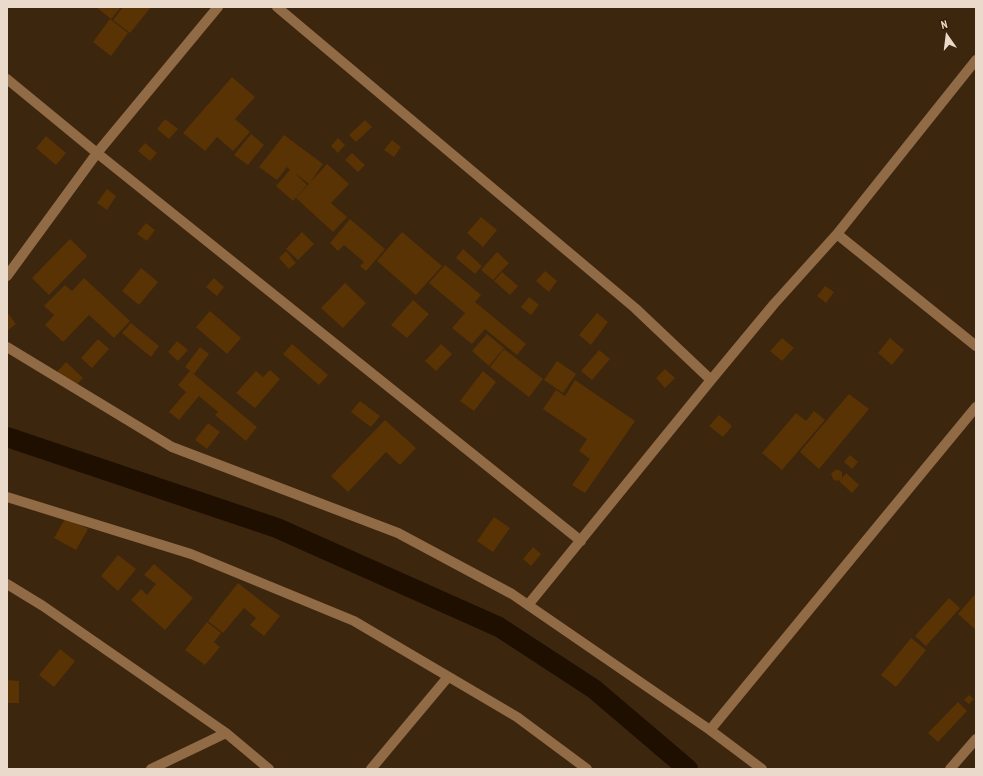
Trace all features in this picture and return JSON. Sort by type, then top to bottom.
[{"type":"street","points":[[7,276],[97,153],[218,7]]},
{"type":"street","points":[[277,7],[635,308],[712,380]]},
{"type":"street","points":[[528,605],[774,304],[837,234],[976,60]]},
{"type":"street","points":[[7,79],[97,153],[581,541]]},
{"type":"street","points":[[837,234],[976,346]]},
{"type":"street","points":[[7,347],[172,447],[398,533],[512,594],[710,730],[762,769]]},
{"type":"street","points":[[710,730],[976,407]]},
{"type":"street","points":[[7,497],[199,557],[354,622],[517,717],[587,769]]},
{"type":"street","points":[[7,584],[43,606],[226,733],[269,769]]},
{"type":"street","points":[[370,769],[448,677]]},
{"type":"street","points":[[151,769],[226,733]]},
{"type":"street","points":[[950,769],[976,739]]},
{"type":"building","points":[[96,7],[121,7],[111,19]]},
{"type":"building","points":[[123,7],[151,7],[130,33],[113,20]]},
{"type":"building","points":[[110,19],[128,33],[111,56],[93,42]]},
{"type":"building","points":[[232,77],[255,97],[235,119],[250,132],[233,151],[217,137],[205,151],[183,133]]},
{"type":"building","points":[[165,119],[178,129],[169,139],[157,129]]},
{"type":"building","points":[[365,120],[372,127],[356,142],[349,135]]},
{"type":"building","points":[[251,134],[264,145],[248,165],[234,155]]},
{"type":"building","points":[[284,135],[323,164],[309,184],[294,172],[307,185],[293,201],[276,186],[290,170],[287,167],[277,180],[259,167]]},
{"type":"building","points":[[46,136],[66,153],[56,165],[36,148]]},
{"type":"building","points":[[338,138],[345,145],[338,153],[331,146]]},
{"type":"building","points":[[392,140],[401,147],[394,157],[384,150]]},
{"type":"building","points":[[145,143],[157,153],[150,161],[138,151]]},
{"type":"building","points":[[352,153],[365,165],[358,172],[345,160]]},
{"type":"building","points":[[327,164],[349,184],[331,203],[347,217],[333,232],[296,198]]},
{"type":"building","points":[[107,189],[116,196],[107,210],[97,203]]},
{"type":"building","points":[[481,217],[497,230],[483,247],[467,233]]},
{"type":"building","points":[[350,219],[385,249],[366,271],[360,266],[364,262],[344,245],[338,251],[330,243]]},
{"type":"building","points":[[146,223],[155,230],[147,241],[137,234]]},
{"type":"building","points":[[302,232],[314,244],[298,260],[286,249]]},
{"type":"building","points":[[402,232],[442,266],[416,295],[377,261]]},
{"type":"building","points":[[70,239],[87,256],[49,295],[32,278]]},
{"type":"building","points":[[463,249],[482,266],[475,274],[456,258]]},
{"type":"building","points":[[286,251],[296,263],[289,269],[279,258]]},
{"type":"building","points":[[497,252],[509,263],[493,280],[481,270]]},
{"type":"building","points":[[445,265],[481,295],[475,302],[526,344],[517,355],[485,329],[472,344],[452,328],[465,313],[429,283]]},
{"type":"building","points":[[141,268],[158,282],[139,305],[122,291]]},
{"type":"building","points":[[545,271],[557,281],[549,292],[536,281]]},
{"type":"building","points":[[502,272],[518,286],[510,295],[494,281]]},
{"type":"building","points":[[84,278],[130,321],[114,338],[89,315],[63,342],[45,325],[54,315],[44,306],[65,285],[72,291]]},
{"type":"building","points":[[214,278],[224,287],[217,296],[206,287]]},
{"type":"building","points":[[345,283],[366,303],[343,328],[321,308]]},
{"type":"building","points":[[825,286],[834,292],[826,303],[817,296]]},
{"type":"building","points":[[529,297],[539,305],[531,315],[521,307]]},
{"type":"building","points":[[413,300],[429,314],[407,338],[391,325]]},
{"type":"building","points":[[210,311],[241,338],[227,354],[196,327]]},
{"type":"building","points":[[7,312],[16,324],[7,331]]},
{"type":"building","points":[[597,313],[608,322],[591,345],[579,335]]},
{"type":"building","points":[[131,323],[159,346],[151,357],[122,333]]},
{"type":"building","points":[[487,334],[504,348],[489,366],[472,351]]},
{"type":"building","points":[[782,338],[794,348],[782,361],[770,351]]},
{"type":"building","points":[[890,338],[904,350],[892,365],[878,353]]},
{"type":"building","points":[[98,339],[109,349],[92,368],[81,358]]},
{"type":"building","points":[[177,341],[188,350],[178,361],[168,352]]},
{"type":"building","points":[[292,344],[328,375],[319,385],[283,354]]},
{"type":"building","points":[[441,344],[452,354],[436,371],[425,361]]},
{"type":"building","points":[[200,347],[209,354],[194,374],[185,367]]},
{"type":"building","points":[[504,349],[543,379],[529,397],[490,367]]},
{"type":"building","points":[[599,350],[610,359],[592,380],[581,371]]},
{"type":"building","points":[[557,361],[576,374],[563,393],[544,380]]},
{"type":"building","points":[[66,362],[83,378],[74,387],[57,372]]},
{"type":"building","points":[[665,369],[675,378],[665,388],[656,378]]},
{"type":"building","points":[[270,370],[280,379],[255,408],[236,393],[256,371],[263,377]]},
{"type":"building","points":[[190,371],[257,427],[246,441],[215,415],[218,412],[199,396],[179,420],[169,412],[186,392],[178,385]]},
{"type":"building","points":[[483,371],[496,382],[474,411],[460,401]]},
{"type":"building","points":[[575,380],[635,421],[585,493],[572,485],[590,459],[579,451],[587,439],[543,409],[556,390],[565,396]]},
{"type":"building","points":[[849,394],[869,409],[819,469],[800,452]]},
{"type":"building","points":[[360,401],[380,416],[371,427],[351,412]]},
{"type":"building","points":[[814,411],[825,420],[782,470],[762,453],[796,413],[806,421]]},
{"type":"building","points":[[719,415],[732,426],[723,437],[709,426]]},
{"type":"building","points":[[385,420],[416,448],[400,465],[386,452],[348,492],[331,476]]},
{"type":"building","points":[[208,423],[220,432],[207,449],[195,440]]},
{"type":"building","points":[[850,455],[858,462],[852,469],[844,462]]},
{"type":"building","points":[[835,470],[842,472],[842,478],[846,473],[859,485],[852,493],[839,481],[840,480],[836,481],[833,479],[831,474]]},
{"type":"building","points":[[66,517],[88,529],[76,550],[54,538]]},
{"type":"building","points":[[494,517],[510,528],[493,552],[477,541]]},
{"type":"building","points":[[533,547],[541,554],[531,566],[523,559]]},
{"type":"building","points":[[118,555],[136,569],[118,591],[101,576]]},
{"type":"building","points":[[154,564],[193,598],[165,630],[131,600],[141,589],[147,595],[156,584],[144,575]]},
{"type":"building","points":[[238,583],[280,616],[264,636],[250,625],[256,618],[244,608],[223,633],[208,621]]},
{"type":"building","points":[[976,593],[976,630],[958,614]]},
{"type":"building","points":[[949,598],[960,608],[926,646],[915,636]]},
{"type":"building","points":[[207,622],[221,633],[214,642],[220,647],[205,665],[185,650]]},
{"type":"building","points":[[911,638],[926,650],[896,687],[881,675]]},
{"type":"building","points":[[60,649],[75,661],[54,687],[39,675]]},
{"type":"building","points":[[7,680],[19,681],[19,703],[7,703]]},
{"type":"building","points":[[969,695],[974,699],[969,704],[964,700]]},
{"type":"building","points":[[958,702],[967,711],[938,742],[928,733]]},
{"type":"waterway","points":[[7,437],[277,528],[499,627],[594,689],[688,769]]}]
